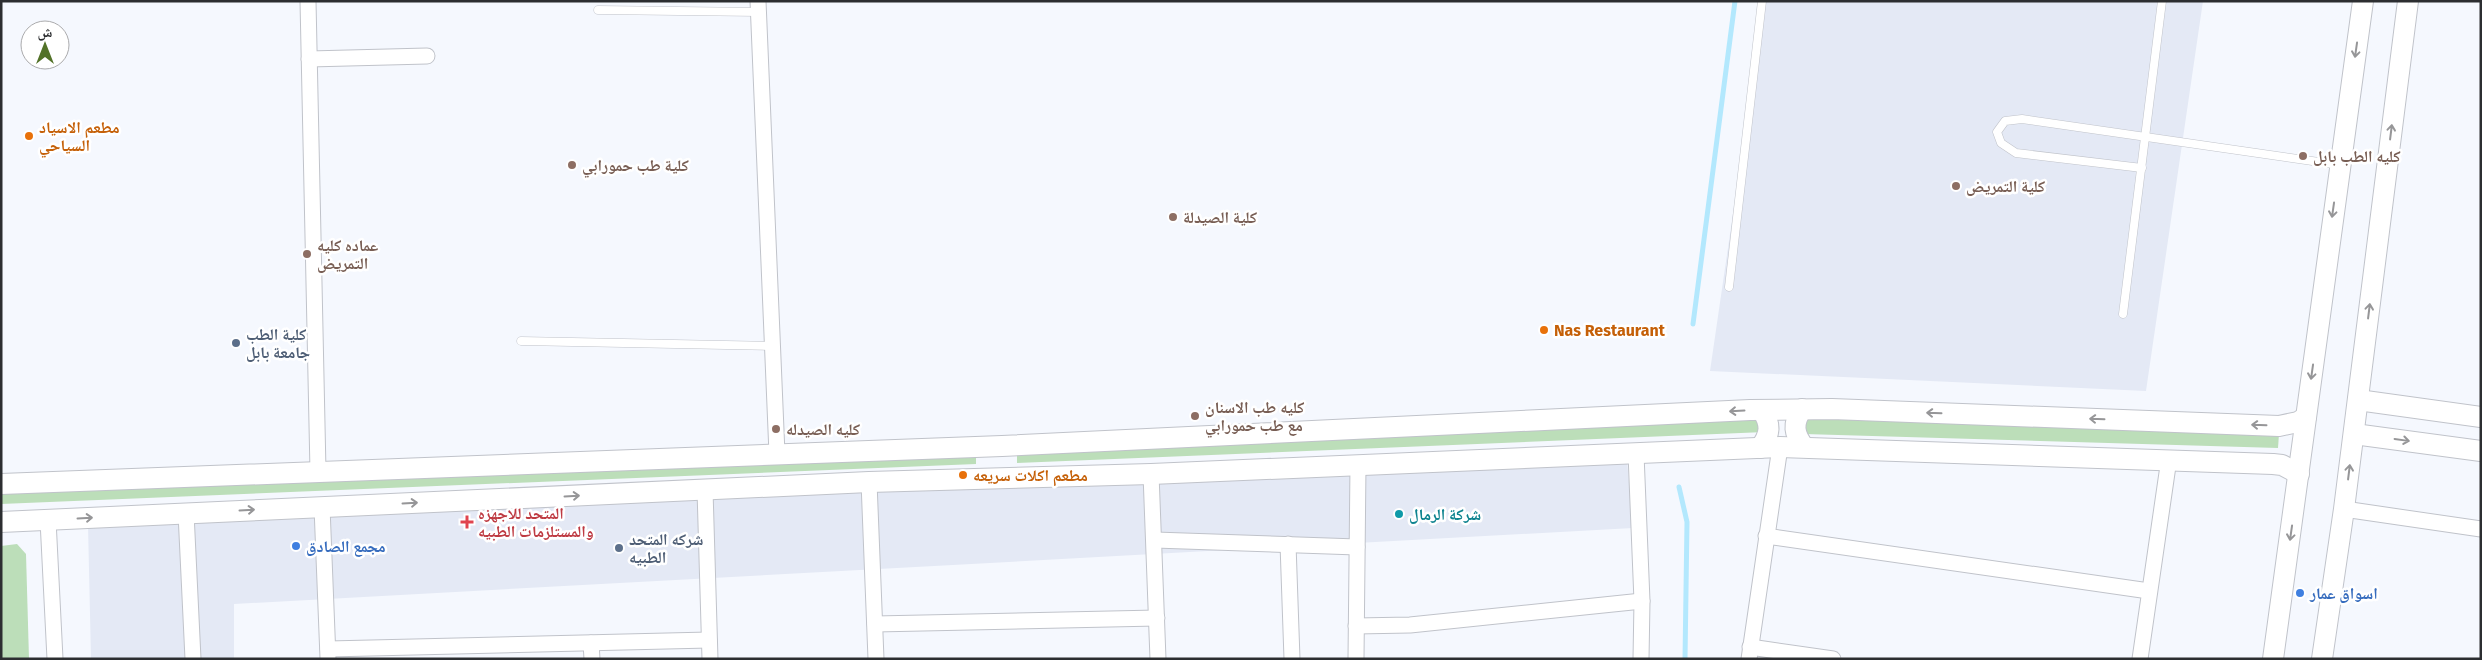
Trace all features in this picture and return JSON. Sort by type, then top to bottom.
[{"type":"street","points":[[308,1],[318,471]]},
{"type":"street","points":[[2322,659],[2354,434],[2406,11],[2402,10],[2395,1]]},
{"type":"street","points":[[2273,659],[2340,165],[2366,6]]},
{"type":"street","points":[[759,7],[777,454]]},
{"type":"street","points":[[309,59],[427,56]]},
{"type":"street","points":[[2358,400],[2481,418]]},
{"type":"street","points":[[1,484],[1015,446],[1762,410],[1802,409],[2280,426],[2298,422],[2306,417]]},
{"type":"street","points":[[1802,409],[1796,417],[1794,427],[1798,439],[1804,448]]},
{"type":"street","points":[[1762,410],[1767,418],[1770,430],[1766,440],[1770,447],[1766,536],[1750,653],[1834,659]]},
{"type":"street","points":[[2354,434],[2481,451]]},
{"type":"street","points":[[1014,478],[1008,460],[1015,446]]},
{"type":"street","points":[[977,479],[984,464],[978,447]]},
{"type":"street","points":[[1,522],[869,482],[1151,474],[1770,447],[2273,464],[2282,465],[2299,474]]},
{"type":"street","points":[[1636,454],[1642,601],[1641,659]]},
{"type":"street","points":[[2140,659],[2169,459]]},
{"type":"street","points":[[1356,659],[1358,465]]},
{"type":"street","points":[[1151,474],[1155,540],[1158,659]]},
{"type":"street","points":[[869,482],[876,659]]},
{"type":"street","points":[[704,490],[710,659]]},
{"type":"street","points":[[322,507],[328,654],[710,640]]},
{"type":"street","points":[[2344,508],[2481,529]]},
{"type":"street","points":[[186,513],[194,659]]},
{"type":"street","points":[[48,520],[55,659]]},
{"type":"street","points":[[1766,536],[2149,591]]},
{"type":"street","points":[[1155,540],[1358,548]]},
{"type":"street","points":[[1288,544],[1292,659]]},
{"type":"street","points":[[1356,626],[1410,625],[1642,601]]},
{"type":"street","points":[[875,624],[1157,618]]},
{"type":"street","points":[[592,643],[592,659]]},
{"type":"lane","points":[[1729,287],[1762,1]]},
{"type":"lane","points":[[2122,314],[2162,1]]},
{"type":"lane","points":[[598,10],[759,7]]},
{"type":"lane","points":[[2142,168],[2016,153],[2001,143],[1997,132],[2004,120],[2022,118],[2340,165]]},
{"type":"lane","points":[[521,341],[773,346]]},
{"type":"shaded area","name":"كلية التمريض","points":[[1764,1],[2203,1],[2146,391],[1710,371]]},
{"type":"shaded area","points":[[1627,460],[1633,528],[234,604],[234,659],[91,659],[88,525]]},
{"type":"green space","points":[[1806,416],[2279,434],[2278,448],[1804,434]]},
{"type":"green space","points":[[1766,419],[1765,432],[1017,463],[1017,450]]},
{"type":"green space","points":[[976,452],[976,464],[1,504],[1,488]]},
{"type":"green space","points":[[17,544],[26,554],[29,659],[1,659],[1,546]]},
{"type":"waterway","points":[[1693,324],[1735,1]]},
{"type":"waterway","points":[[1679,487],[1687,522],[1685,659]]},
{"type":"place","name":"مطعم الاسياد السياحي","points":[[29,136]]},
{"type":"place","name":"كليه الطب بابل","points":[[2303,156]]},
{"type":"place","name":"كلية طب حمورابي","points":[[572,165]]},
{"type":"place","name":"كلية التمريض","points":[[1956,186]]},
{"type":"place","name":"كلية الصيدلة","points":[[1173,217]]},
{"type":"place","name":"عماده كليه التمريض","points":[[307,254]]},
{"type":"place","name":"Nas Restaurant","points":[[1544,330]]},
{"type":"place","name":"كلية الطب جامعة بابل","points":[[236,343]]},
{"type":"place","name":"كليه طب الاسنان مع طب حمورابي","points":[[1195,416]]},
{"type":"place","name":"كليه الصيدله","points":[[776,429]]},
{"type":"place","name":"مطعم اكلات سريعه","points":[[963,475]]},
{"type":"place","name":"شركة الرمال","points":[[1399,514]]},
{"type":"place","name":"المتحد للاجهزه والمستلزمات الطبيه","points":[[467,522]]},
{"type":"place","name":"مجمع الصادق","points":[[296,546]]},
{"type":"place","name":"شركه المتحد الطبيه","points":[[619,548]]},
{"type":"place","name":"اسواق عمار","points":[[2300,593]]}]
